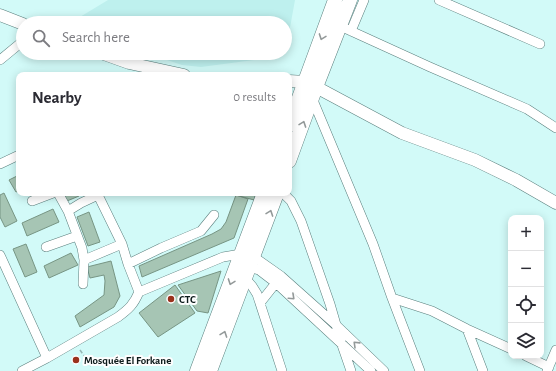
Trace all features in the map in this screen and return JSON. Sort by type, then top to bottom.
[{"type":"main road","points":[[292,151],[311,89],[335,0]]},
{"type":"main road","points":[[292,120],[345,29],[350,0]]},
{"type":"main road","points":[[0,15],[16,21]]},
{"type":"main road","points":[[121,60],[170,72]]},
{"type":"main road","points":[[292,82],[311,89],[402,133],[475,160],[516,180],[556,203]]},
{"type":"main road","points":[[210,371],[245,264],[263,196]]},
{"type":"main road","points":[[198,371],[276,196]]},
{"type":"street","points":[[364,0],[345,29],[527,109],[556,128]]},
{"type":"street","points":[[438,0],[540,44]]},
{"type":"street","points":[[0,60],[16,47]]},
{"type":"street","points":[[311,89],[373,244],[420,371]]},
{"type":"street","points":[[0,164],[16,156]]},
{"type":"street","points":[[32,201],[44,196]]},
{"type":"street","points":[[60,196],[68,211],[82,248],[84,260],[83,284]]},
{"type":"street","points":[[68,211],[94,196]]},
{"type":"street","points":[[22,371],[118,317],[135,303],[139,292],[122,244],[99,196]]},
{"type":"street","points":[[287,196],[291,201],[301,221],[330,304],[340,342],[351,371]]},
{"type":"street","points":[[128,264],[201,231],[214,216]]},
{"type":"street","points":[[46,246],[77,236]]},
{"type":"street","points":[[84,260],[122,244]]},
{"type":"street","points":[[0,255],[47,358]]},
{"type":"street","points":[[139,292],[223,257],[245,264],[279,279],[336,325],[384,371]]},
{"type":"street","points":[[245,264],[260,303],[282,371]]},
{"type":"street","points":[[260,303],[279,279]]},
{"type":"street","points":[[279,279],[340,342],[371,371]]},
{"type":"street","points":[[392,298],[432,311],[508,348]]},
{"type":"street","points":[[467,329],[483,371]]},
{"type":"street","points":[[531,359],[548,369],[556,350]]},
{"type":"path","points":[[80,350],[91,366]]},
{"type":"shaded area","points":[[108,0],[295,0],[292,16],[82,16]]},
{"type":"shaded area","points":[[167,60],[255,60],[201,67],[182,65]]},
{"type":"building","points":[[16,176],[16,192],[9,180]]},
{"type":"building","points":[[4,193],[17,221],[5,227],[0,217],[0,195]]},
{"type":"building","points":[[64,196],[79,196],[67,201]]},
{"type":"building","points":[[236,196],[248,199],[234,238],[142,277],[139,266],[212,234],[221,229],[226,222]]},
{"type":"building","points":[[240,196],[255,196],[254,200]]},
{"type":"building","points":[[53,209],[59,222],[27,236],[22,223]]},
{"type":"building","points":[[89,212],[100,242],[88,246],[77,217]]},
{"type":"building","points":[[26,244],[37,272],[25,277],[13,249]]},
{"type":"building","points":[[71,253],[78,265],[49,278],[44,266]]},
{"type":"building","points":[[111,261],[120,296],[114,307],[80,327],[75,316],[104,295],[104,275],[90,278],[87,267]]},
{"type":"building","points":[[221,271],[208,313],[197,311],[178,285]]},
{"type":"building","name":"CTC","points":[[175,285],[195,313],[158,337],[139,313]]},
{"type":"place","name":"CTC","points":[[171,299]]},
{"type":"place","name":"Mosquée El Forkane","points":[[76,360]]}]
